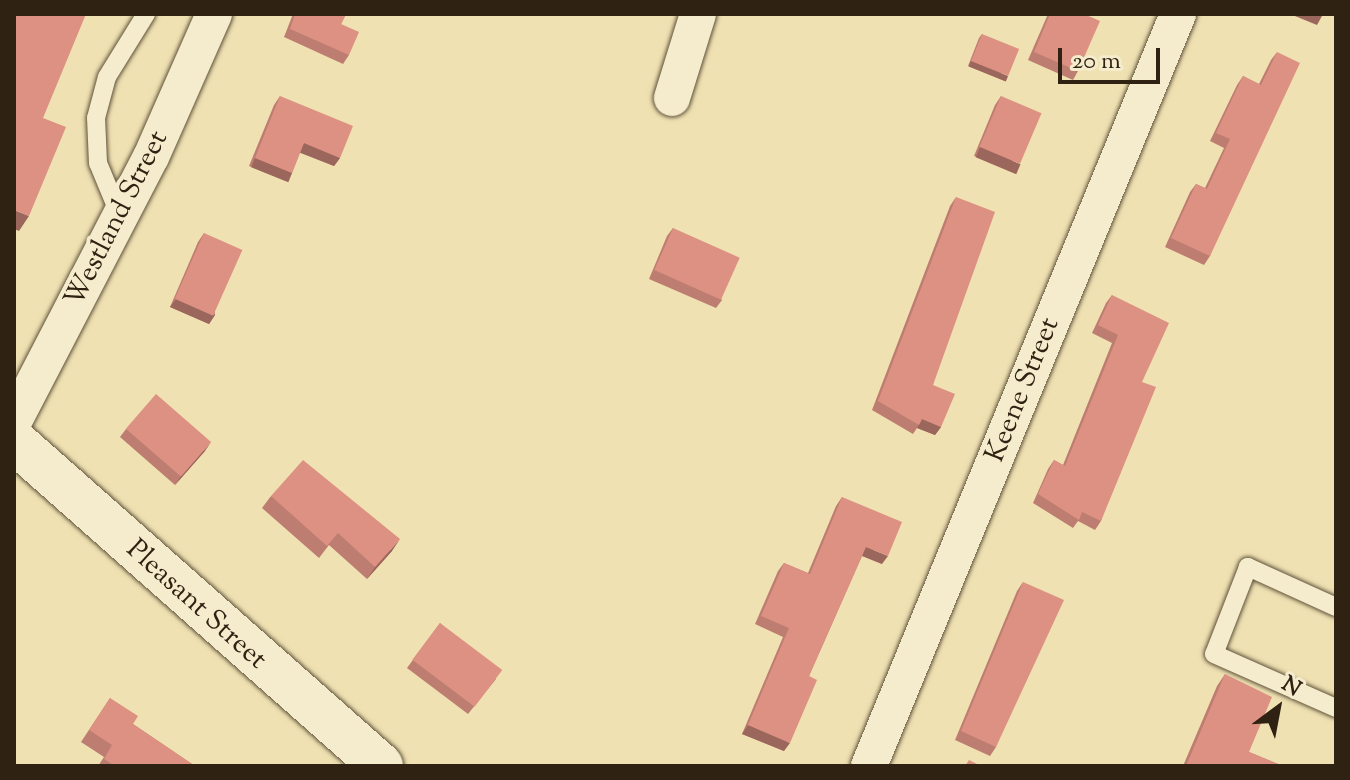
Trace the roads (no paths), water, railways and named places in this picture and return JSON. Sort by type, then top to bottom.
[{"type":"main road","name":"Pleasant Street","points":[[17,446],[359,759]]},
{"type":"street","name":"Westland Street","points":[[17,446],[214,14]]},
{"type":"street","points":[[672,98],[698,14]]},
{"type":"street","name":"Keene Street","points":[[869,766],[1170,18]]},
{"type":"lane","points":[[120,216],[98,163],[96,118],[107,77],[146,14]]},
{"type":"lane","points":[[1336,607],[1248,567],[1214,654],[1336,708]]}]
